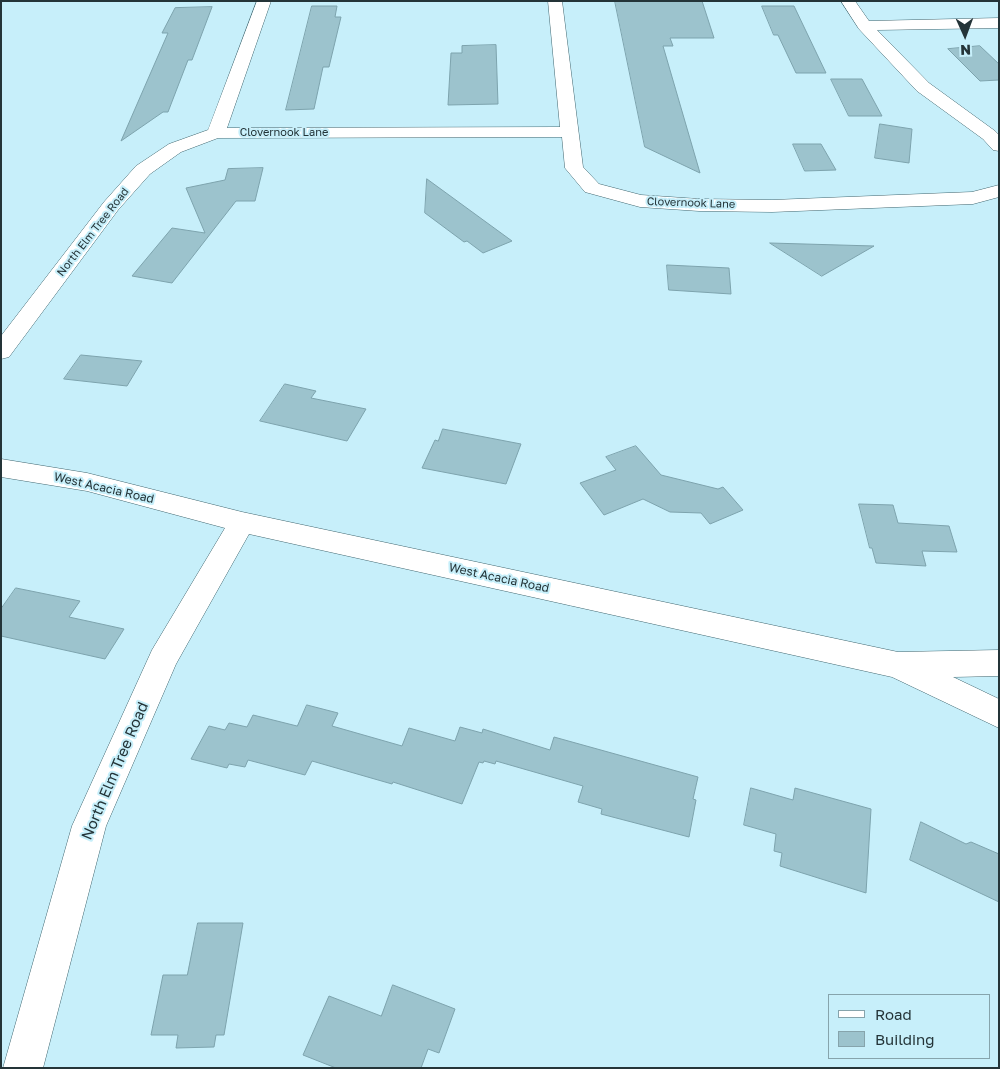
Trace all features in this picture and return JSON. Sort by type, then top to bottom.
[{"type":"street","points":[[216,134],[264,1]]},
{"type":"street","points":[[555,1],[571,132]]},
{"type":"street","points":[[848,1],[864,26],[923,87],[989,135],[999,146]]},
{"type":"street","points":[[864,26],[999,23]]},
{"type":"street","name":"Clovernook Lane","points":[[216,134],[571,132],[574,168],[592,188],[640,201],[772,206],[883,203],[978,197],[999,191]]},
{"type":"street","name":"North Elm Tree Road","points":[[1,352],[111,206],[143,170],[175,148],[216,134]]},
{"type":"street","points":[[978,197],[999,203]]},
{"type":"street","name":"West Acacia Road","points":[[1,468],[87,482],[242,522],[898,665],[999,663]]},
{"type":"street","name":"North Elm Tree Road","points":[[23,1068],[90,826],[163,658],[242,522]]},
{"type":"street","points":[[898,665],[999,714]]},
{"type":"building","points":[[615,1],[702,1],[714,38],[670,38],[673,46],[663,46],[700,173],[645,147]]},
{"type":"building","points":[[312,6],[337,6],[335,17],[341,17],[329,67],[323,67],[314,109],[286,110]]},
{"type":"building","points":[[762,6],[794,6],[826,73],[796,73],[778,35],[774,35]]},
{"type":"building","points":[[212,7],[192,60],[188,60],[168,112],[163,112],[121,141],[168,33],[162,33],[175,8]]},
{"type":"building","points":[[496,45],[498,104],[448,105],[451,53],[462,53],[462,46]]},
{"type":"building","points":[[980,46],[999,64],[999,80],[980,81],[948,49]]},
{"type":"building","points":[[831,79],[862,79],[882,116],[849,116]]},
{"type":"building","points":[[880,124],[912,129],[909,163],[875,158]]},
{"type":"building","points":[[793,144],[821,144],[836,170],[805,171]]},
{"type":"building","points":[[263,168],[255,201],[236,201],[172,283],[132,276],[172,228],[205,233],[186,188],[225,180],[228,169]]},
{"type":"building","points":[[427,179],[512,241],[483,253],[467,241],[464,242],[425,213]]},
{"type":"building","points":[[770,243],[874,246],[822,276]]},
{"type":"building","points":[[667,265],[729,268],[731,294],[669,290]]},
{"type":"building","points":[[81,355],[142,361],[127,386],[64,379]]},
{"type":"building","points":[[285,384],[316,391],[311,398],[366,409],[347,441],[260,421]]},
{"type":"building","points":[[443,429],[521,444],[506,484],[422,468],[435,440],[438,441]]},
{"type":"building","points":[[636,446],[661,475],[718,489],[723,487],[743,510],[710,524],[701,513],[670,512],[643,499],[604,515],[580,483],[616,470],[606,457]]},
{"type":"building","points":[[859,504],[893,505],[898,523],[949,526],[957,552],[922,551],[926,566],[876,563],[872,548],[870,548]]},
{"type":"building","points":[[16,588],[80,601],[69,617],[124,629],[105,659],[1,636],[1,609]]},
{"type":"building","points":[[307,705],[338,713],[332,726],[402,746],[409,728],[455,741],[460,727],[482,733],[483,729],[550,750],[554,737],[698,777],[693,799],[696,800],[689,837],[601,814],[602,809],[578,802],[583,786],[496,761],[495,764],[484,761],[483,763],[479,762],[462,804],[393,782],[392,784],[312,761],[305,775],[248,760],[245,767],[229,764],[227,768],[191,759],[209,726],[225,730],[229,723],[247,727],[253,715],[297,726]]},
{"type":"building","points":[[751,788],[793,800],[795,788],[871,809],[866,893],[780,866],[782,853],[774,851],[776,834],[744,825]]},
{"type":"building","points":[[921,822],[966,844],[971,842],[999,854],[999,902],[910,860]]},
{"type":"building","points":[[198,923],[243,923],[224,1035],[216,1035],[214,1047],[176,1048],[178,1035],[151,1035],[163,975],[187,975]]},
{"type":"building","points":[[393,985],[455,1009],[439,1053],[428,1049],[421,1068],[336,1068],[303,1055],[329,996],[381,1016]]}]
